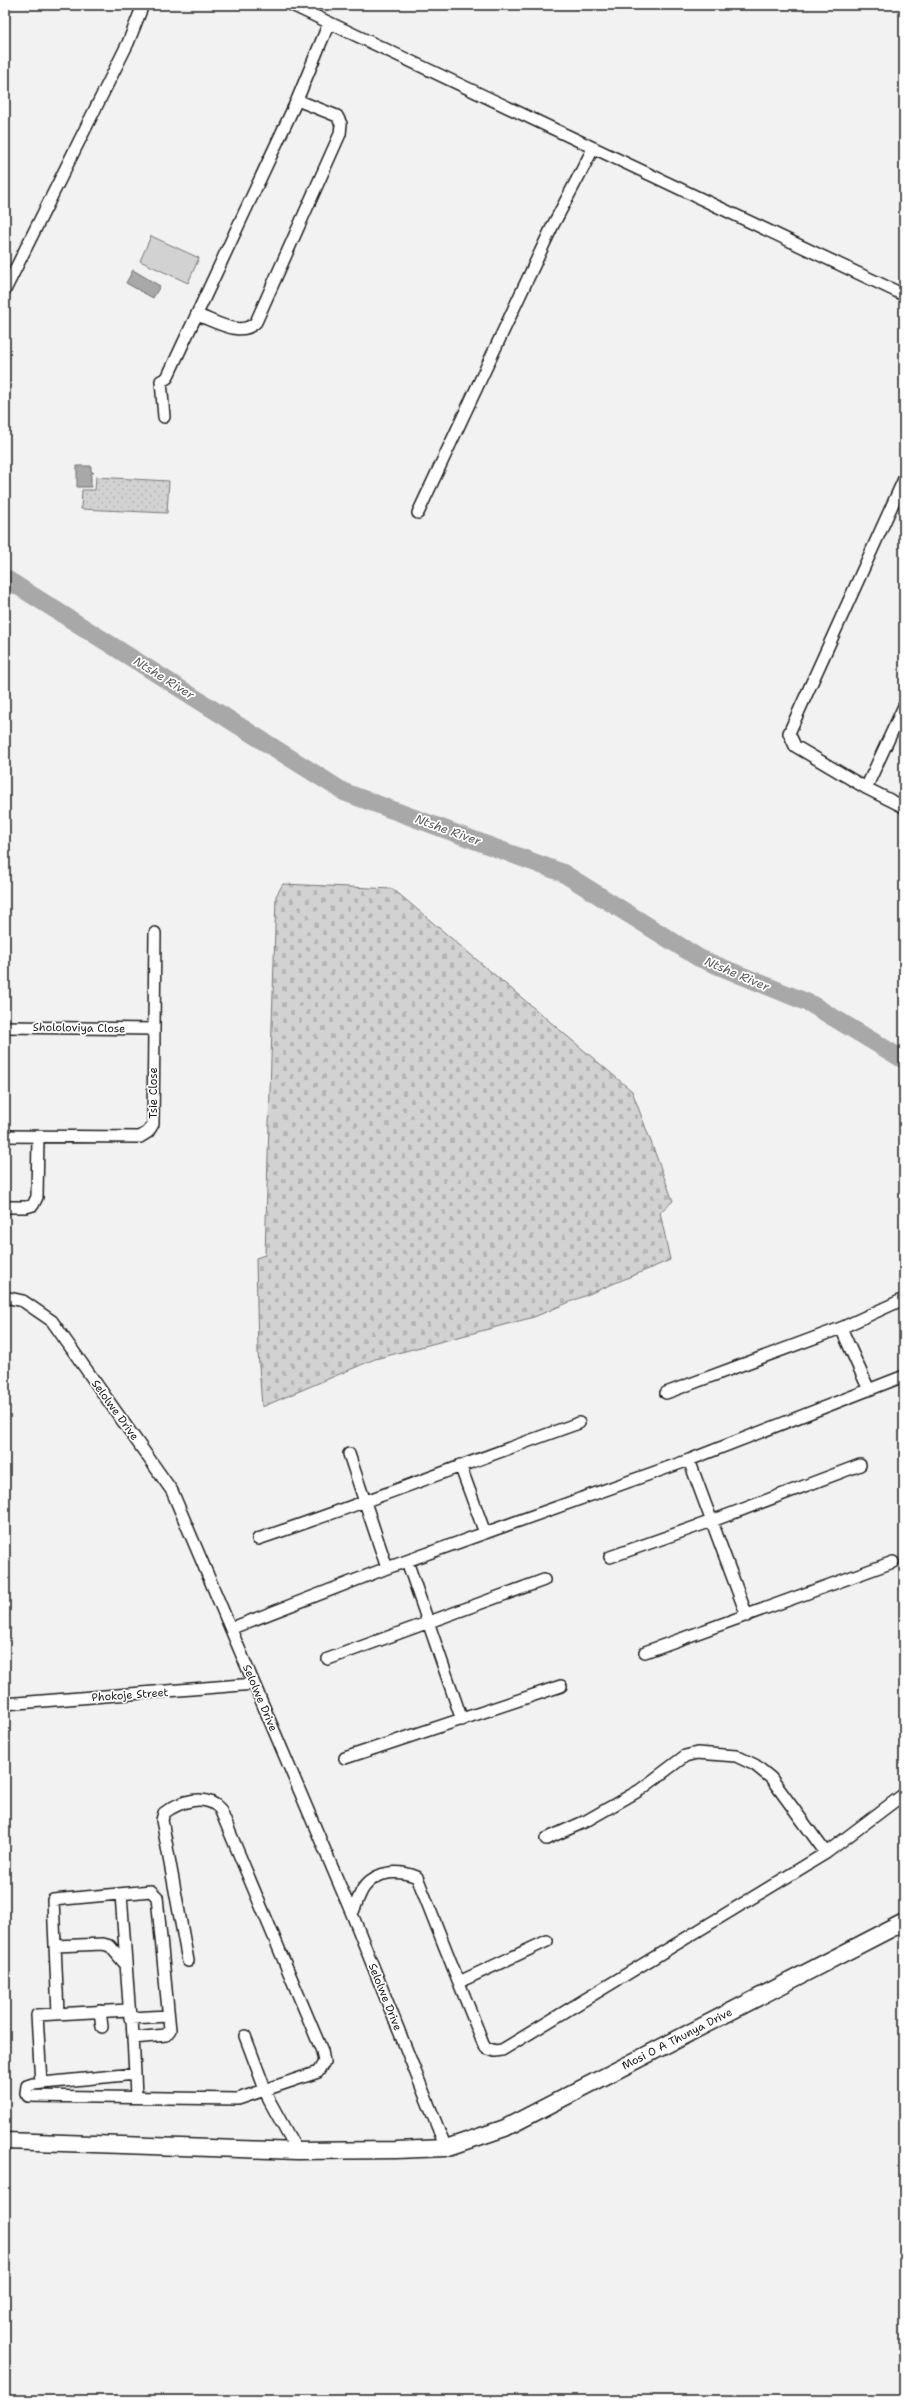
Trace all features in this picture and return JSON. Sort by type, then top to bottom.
[{"type":"street","points":[[5,290],[128,43],[143,5]]},
{"type":"street","points":[[292,5],[593,149],[904,295]]},
{"type":"street","points":[[164,417],[162,381],[167,378],[197,315],[297,100],[329,23]]},
{"type":"street","points":[[197,315],[240,330],[250,329],[256,322],[340,134],[341,124],[337,116],[297,100]]},
{"type":"street","points":[[418,513],[549,234],[593,149]]},
{"type":"street","points":[[904,479],[789,733],[795,746],[866,788],[904,807]]},
{"type":"street","points":[[866,788],[904,706]]},
{"type":"street","name":"Tsie Close","points":[[5,1136],[140,1137],[148,1132],[153,1124],[155,932]]},
{"type":"street","name":"Shololoviya Close","points":[[5,1027],[153,1029]]},
{"type":"street","points":[[5,1207],[26,1208],[33,1204],[37,1197],[38,1137]]},
{"type":"street","name":"Selolwe Drive","points":[[5,1297],[23,1301],[52,1321],[161,1474],[180,1509],[232,1628],[254,1684],[352,1914],[446,2148]]},
{"type":"street","points":[[666,1393],[841,1328],[904,1299]]},
{"type":"street","points":[[841,1328],[869,1390]]},
{"type":"street","points":[[232,1628],[387,1568],[689,1460],[904,1376]]},
{"type":"street","points":[[258,1539],[366,1502],[460,1465],[579,1423]]},
{"type":"street","points":[[349,1454],[387,1568]]},
{"type":"street","points":[[689,1460],[747,1616]]},
{"type":"street","points":[[460,1465],[485,1533]]},
{"type":"street","points":[[610,1557],[712,1521],[860,1465]]},
{"type":"street","points":[[407,1561],[462,1720]]},
{"type":"street","points":[[645,1652],[893,1562]]},
{"type":"street","points":[[328,1660],[544,1580]]},
{"type":"street","name":"Phokoje Street","points":[[5,1704],[254,1684]]},
{"type":"street","points":[[345,1758],[561,1686]]},
{"type":"street","points":[[546,1839],[593,1817],[640,1790],[685,1756],[697,1753],[736,1756],[755,1765],[771,1778],[826,1853]]},
{"type":"street","points":[[352,1914],[364,1886],[373,1878],[387,1873],[404,1872],[417,1877],[486,2048],[495,2051],[502,2050],[826,1853],[904,1794]]},
{"type":"street","points":[[135,2074],[27,2086],[26,2093],[28,2096],[238,2099],[318,2072],[324,2062],[322,2051],[220,1809],[214,1802],[201,1798],[170,1809],[164,1813],[162,1820],[188,1961]]},
{"type":"street","points":[[58,2013],[53,1900],[151,1891],[157,1897],[169,2034],[133,2038]]},
{"type":"street","points":[[121,1894],[133,2038],[136,2097]]},
{"type":"street","name":"Mosi O A Thunya Drive","points":[[5,2141],[297,2151],[446,2148],[505,2128],[904,1922]]},
{"type":"street","points":[[459,1982],[547,1941]]},
{"type":"street","points":[[55,1946],[103,1944],[110,1946],[126,1965]]},
{"type":"street","points":[[41,2084],[36,2017],[39,2015],[100,2011],[168,2016]]},
{"type":"street","points":[[100,2011],[102,2027]]},
{"type":"street","points":[[245,2036],[267,2089],[270,2100],[297,2151]]},
{"type":"street","points":[[81,2079],[83,2097]]},
{"type":"green space","points":[[151,236],[199,258],[188,283],[140,261]]},
{"type":"green space","points":[[96,477],[169,481],[167,513],[81,509],[82,490],[95,490]]},
{"type":"green space","points":[[283,884],[393,889],[632,1091],[673,1201],[660,1212],[670,1260],[534,1317],[375,1359],[262,1407],[258,1352],[256,1258],[265,1255],[276,896]]},
{"type":"shaded area","points":[[133,270],[160,286],[153,298],[126,283]]},
{"type":"shaded area","points":[[77,466],[91,466],[91,471],[94,473],[91,473],[91,487],[77,487]]},
{"type":"waterway","name":"Ntshe River","points":[[5,578],[344,792],[563,873],[699,958],[811,1004],[904,1060]]}]
